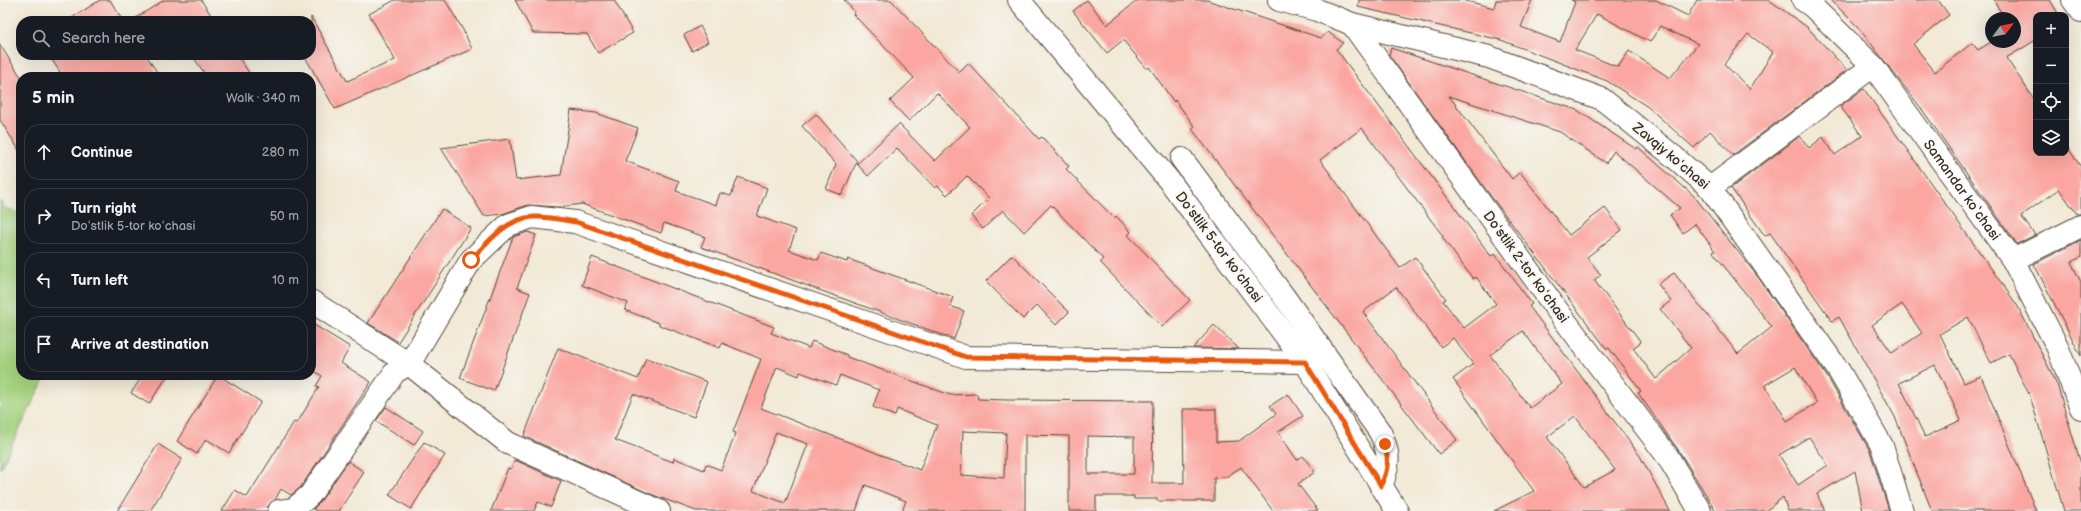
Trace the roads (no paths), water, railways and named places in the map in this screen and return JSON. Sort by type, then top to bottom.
[{"type":"street","name":"Doʻstlik 5-tor koʻchasi","points":[[1019,0],[1171,183],[1305,362],[1397,511]]},
{"type":"street","name":"Zavqiy koʻchasi","points":[[1279,0],[1317,10],[1352,24],[1489,57],[1602,99],[1710,188],[1839,371],[1882,446],[1902,511]]},
{"type":"street","name":"Samandar ko‘chasi","points":[[1803,0],[1813,7],[1873,66],[2013,260],[2057,346],[2081,408]]},
{"type":"street","points":[[2073,0],[2081,12]]},
{"type":"street","name":"Doʻstlik 2-tor koʻchasi","points":[[1352,24],[1552,304],[1668,457],[1700,511]]},
{"type":"street","points":[[1710,188],[1873,66]]},
{"type":"street","points":[[1182,160],[1285,298],[1380,432],[1385,444],[1388,459],[1388,470],[1381,486]]},
{"type":"street","points":[[279,511],[294,509],[310,495],[395,372],[409,364],[471,260],[508,225],[532,217],[576,222],[966,357],[1305,362]]},
{"type":"street","points":[[2013,260],[2081,226]]},
{"type":"street","points":[[316,304],[409,364],[508,443],[659,511]]}]
